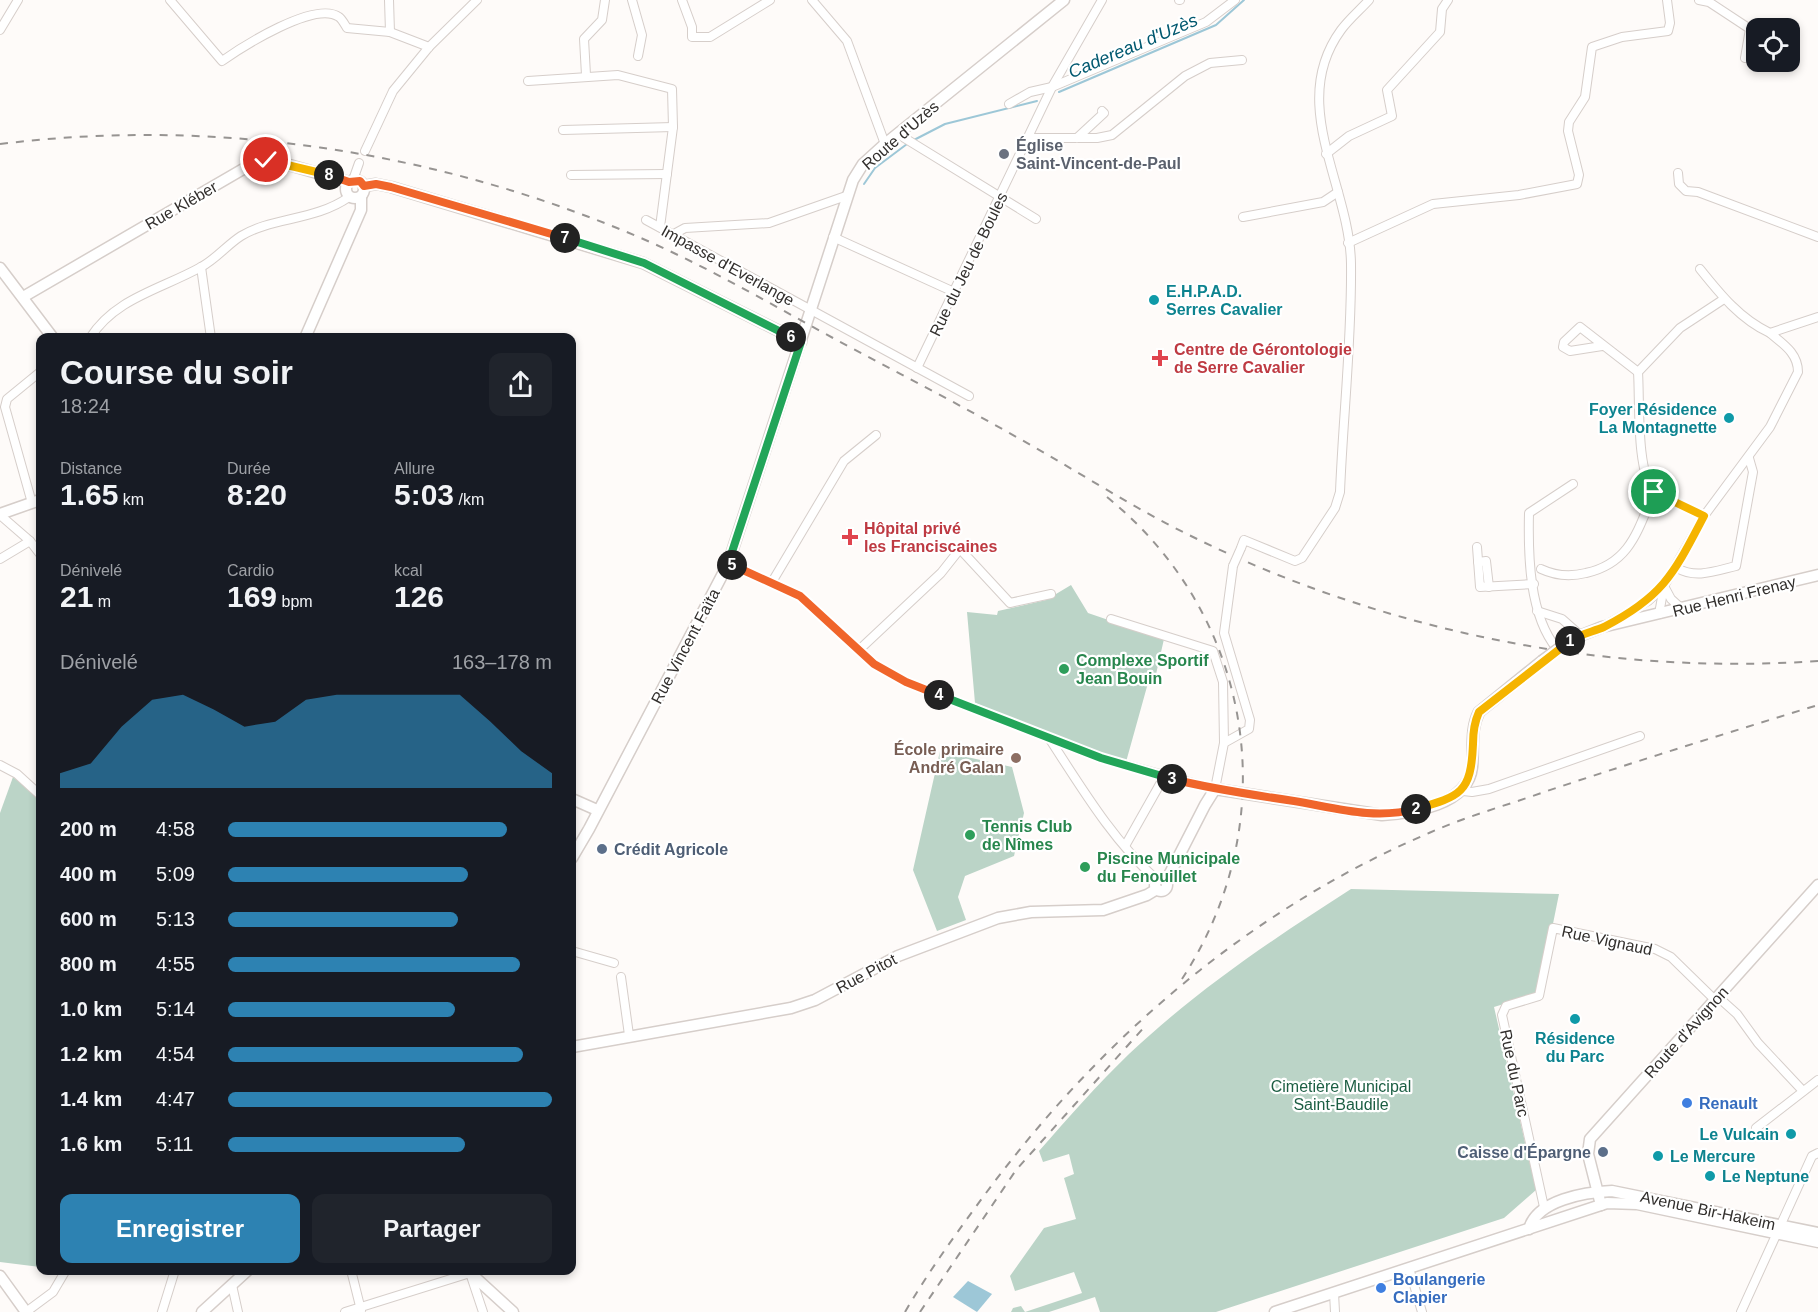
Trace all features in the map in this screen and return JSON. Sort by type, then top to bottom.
[{"type":"street","points":[[0,30],[18,0]]},
{"type":"street","points":[[170,0],[222,61],[249,43],[293,22],[324,13],[338,16],[348,28],[390,32],[429,47]]},
{"type":"street","points":[[389,0],[390,32]]},
{"type":"street","points":[[365,151],[388,98],[429,47],[477,0]]},
{"type":"street","points":[[586,75],[584,39],[602,20],[605,0]]},
{"type":"street","points":[[632,0],[642,35],[638,56]]},
{"type":"street","points":[[682,0],[692,27],[692,37],[710,37],[770,0]]},
{"type":"street","points":[[812,0],[846,41],[885,144]]},
{"type":"street","name":"Route d'Uzès","points":[[809,315],[846,196],[863,164],[1064,0]]},
{"type":"street","name":"Rue du Jeu de Boules","points":[[916,368],[1052,87],[1102,0]]},
{"type":"street","points":[[1009,104],[1030,92],[1052,87],[1206,22],[1235,0]]},
{"type":"street","points":[[1224,743],[1249,729],[1250,720],[1224,633],[1233,566],[1244,540],[1295,561],[1302,558],[1335,508],[1340,492],[1351,263],[1338,192],[1326,154],[1319,118],[1319,87],[1328,53],[1341,30],[1370,0]]},
{"type":"street","points":[[1326,154],[1349,136],[1392,116],[1387,90],[1440,32],[1442,9],[1448,0]]},
{"type":"street","points":[[1348,243],[1433,204],[1519,195],[1577,184],[1579,175],[1568,131],[1569,122],[1585,97],[1592,47],[1622,37],[1668,31],[1670,23],[1667,0]]},
{"type":"street","points":[[1699,0],[1709,2],[1750,29],[1745,58]]},
{"type":"street","points":[[1029,138],[1112,135],[1185,76],[1210,63],[1242,60]]},
{"type":"street","points":[[528,81],[586,75],[618,75],[672,89],[673,127],[660,227]]},
{"type":"street","points":[[1077,138],[1104,113],[1102,111]]},
{"type":"street","points":[[563,130],[673,127]]},
{"type":"street","points":[[898,134],[999,199],[1036,219]]},
{"type":"street","name":"Rue Kléber","points":[[23,297],[257,160],[275,161],[351,181],[360,181],[364,186],[376,184],[391,187],[622,255],[669,274],[801,342]]},
{"type":"street","points":[[349,197],[346,189],[359,163]]},
{"type":"street","points":[[1678,173],[1679,184],[1686,191],[1698,192],[1818,237]]},
{"type":"street","points":[[572,175],[667,174]]},
{"type":"street","points":[[307,333],[361,210],[364,186]]},
{"type":"street","points":[[1243,217],[1323,202],[1338,192]]},
{"type":"street","points":[[674,234],[685,228],[769,223],[846,196]]},
{"type":"street","points":[[94,333],[116,309],[134,298],[201,267],[241,236],[312,215],[349,197],[361,197]]},
{"type":"street","name":"Impasse d'Everlange","points":[[646,220],[674,234],[809,315],[969,396]]},
{"type":"street","points":[[833,237],[954,292]]},
{"type":"street","points":[[201,267],[210,333]]},
{"type":"street","points":[[0,268],[49,333]]},
{"type":"street","points":[[1602,627],[1648,601],[1664,586],[1677,568],[1704,516],[1770,427],[1798,372],[1798,362],[1790,350],[1770,333],[1756,327],[1724,299],[1700,269]]},
{"type":"street","points":[[1704,516],[1654,492],[1648,485],[1642,467],[1638,372],[1680,328],[1724,299]]},
{"type":"street","name":"Rue Vincent Faïta","points":[[576,850],[728,564],[809,315]]},
{"type":"street","points":[[1770,333],[1818,317]]},
{"type":"street","points":[[1602,346],[1570,351],[1563,347],[1564,342],[1580,327],[1638,372]]},
{"type":"street","points":[[36,375],[7,399],[5,406],[36,502],[0,514],[36,549]]},
{"type":"street","points":[[772,582],[844,461],[876,435]]},
{"type":"street","points":[[1677,568],[1687,574],[1700,574],[1736,566],[1753,472],[1749,458]]},
{"type":"street","points":[[1554,645],[1544,630],[1537,612],[1528,543],[1529,513],[1573,483]]},
{"type":"street","points":[[1541,569],[1552,574],[1578,575],[1602,569],[1620,558],[1633,541],[1654,492]]},
{"type":"street","points":[[0,559],[30,541]]},
{"type":"street","points":[[1477,548],[1480,587],[1534,584]]},
{"type":"street","points":[[861,649],[941,573],[960,549],[1010,603],[1051,594]]},
{"type":"street","points":[[728,564],[800,596],[861,649],[874,664],[906,682],[1101,758],[1164,777],[1215,789],[1382,815],[1397,814],[1439,802],[1463,790],[1472,792],[1489,789],[1640,736]]},
{"type":"street","name":"Rue Henri Frenay","points":[[1463,790],[1472,768],[1474,723],[1479,712],[1542,661],[1554,645],[1602,627],[1818,575]]},
{"type":"street","points":[[1664,586],[1671,598],[1683,609]]},
{"type":"street","points":[[1654,615],[1664,586]]},
{"type":"street","points":[[1648,601],[1654,615]]},
{"type":"street","points":[[1537,612],[1562,619],[1575,637]]},
{"type":"street","points":[[1544,630],[1554,617]]},
{"type":"street","points":[[1048,737],[1083,791],[1125,846],[1160,883],[1215,789],[1224,743],[1223,682],[1213,651],[1111,619]]},
{"type":"street","points":[[0,765],[17,774],[36,791]]},
{"type":"street","points":[[1125,846],[1164,777]]},
{"type":"street","points":[[576,801],[597,810]]},
{"type":"street","name":"Rue Pitot","points":[[576,1046],[791,1008],[815,1000],[898,956],[998,918],[1031,912],[1103,910],[1147,895],[1160,883]]},
{"type":"street","name":"Route d'Avignon","points":[[1601,1205],[1588,1154],[1590,1139],[1818,885]]},
{"type":"street","name":"Rue Vignaud","points":[[1553,928],[1656,949],[1671,957],[1737,1014],[1758,1043],[1803,1091]]},
{"type":"street","name":"Rue du Parc","points":[[1544,1208],[1502,1015],[1506,1006],[1539,996],[1553,928]]},
{"type":"street","points":[[576,952],[614,963]]},
{"type":"street","points":[[621,977],[629,1035]]},
{"type":"street","points":[[1756,1128],[1818,1080]]},
{"type":"street","points":[[1741,1312],[1815,1154]]},
{"type":"street","points":[[1529,1229],[1532,1219],[1544,1208],[1597,1191]]},
{"type":"street","name":"Avenue Bir-Hakeim","points":[[1597,1191],[1632,1194],[1778,1230]]},
{"type":"street","name":"Avenue Bir-Hakeim","points":[[1601,1205],[1637,1204],[1778,1230],[1817,1232]]},
{"type":"street","points":[[1275,1312],[1601,1205]]},
{"type":"street","points":[[1409,1268],[1422,1312]]},
{"type":"street","points":[[0,1276],[26,1312],[53,1292],[63,1275]]},
{"type":"street","points":[[162,1312],[173,1275]]},
{"type":"street","points":[[202,1312],[240,1275]]},
{"type":"street","points":[[352,1275],[362,1310]]},
{"type":"street","points":[[345,1312],[362,1310],[460,1275]]},
{"type":"street","points":[[469,1275],[483,1312]]},
{"type":"street","points":[[471,1275],[513,1312]]},
{"type":"street","points":[[232,1285],[238,1312]]},
{"type":"street","points":[[1334,1293],[1335,1312]]},
{"type":"green space","name":"Complexe Sportif Jean Bouin","points":[[1071,585],[1088,613],[1164,639],[1154,683],[1148,683],[1126,762],[1110,758],[975,703],[967,612],[997,615],[998,611],[1046,600]]},
{"type":"green space","name":"Tennis Club de Nîmes","points":[[940,751],[1012,767],[1024,813],[1014,856],[965,876],[958,897],[966,920],[937,931],[913,870]]},
{"type":"green space","points":[[13,777],[36,796],[36,1266],[0,1262],[0,813]]},
{"type":"green space","name":"Cimetière Municipal Saint-Baudile","points":[[1351,889],[1559,894],[1539,993],[1494,1007],[1536,1190],[1504,1218],[1216,1312],[1100,1312],[1095,1297],[1049,1312],[1025,1312],[1082,1293],[1074,1272],[1015,1291],[1010,1276],[1044,1228],[1076,1219],[1064,1178],[1074,1174],[1069,1154],[1043,1162],[1039,1151],[1129,1054],[1181,1008],[1264,946]]},
{"type":"green space","points":[[1021,1306],[1025,1312],[1011,1312],[1013,1308]]},
{"type":"water","points":[[968,1281],[992,1294],[977,1312],[953,1297]]},
{"type":"waterway","name":"Cadereau d'Uzès","points":[[1059,92],[1216,25],[1244,0]]},
{"type":"waterway","name":"Cadereau d'Uzès","points":[[912,141],[945,124],[1037,101]]},
{"type":"waterway","name":"Cadereau d'Uzès","points":[[864,184],[875,168],[907,144]]},
{"type":"railway","points":[[0,144],[79,137],[157,135],[236,138],[314,147],[391,160],[468,178],[543,201],[617,228],[672,252],[967,409],[1171,526],[1263,569],[1338,597],[1416,621],[1495,640],[1575,653],[1656,661],[1737,664],[1818,661]]},
{"type":"railway","points":[[1107,497],[1157,545],[1195,600],[1223,660],[1239,723],[1243,788],[1235,853],[1215,918],[1182,979]]},
{"type":"railway","points":[[905,1312],[921,1285],[975,1208],[1069,1092],[1121,1039],[1176,989],[1235,944],[1296,902],[1361,865],[1458,821],[1818,705]]},
{"type":"railway","points":[[920,1312],[1016,1170],[1147,1024]]},
{"type":"place","name":"Église Saint-Vincent-de-Paul","points":[[1004,154]]},
{"type":"place","name":"E.H.P.A.D. Serres Cavalier","points":[[1154,300]]},
{"type":"place","name":"Centre de Gérontologie de Serre Cavalier","points":[[1160,358]]},
{"type":"place","name":"Foyer Résidence La Montagnette","points":[[1729,418]]},
{"type":"place","name":"Hôpital privé les Franciscaines","points":[[850,537]]},
{"type":"place","name":"Complexe Sportif Jean Bouin","points":[[1064,669]]},
{"type":"place","name":"École primaire André Galan","points":[[1016,758]]},
{"type":"place","name":"Tennis Club de Nîmes","points":[[970,835]]},
{"type":"place","name":"Crédit Agricole","points":[[602,849]]},
{"type":"place","name":"Piscine Municipale du Fenouillet","points":[[1085,867]]},
{"type":"place","name":"Résidence du Parc","points":[[1575,1019]]},
{"type":"place","name":"Renault","points":[[1687,1103]]},
{"type":"place","name":"Le Vulcain","points":[[1791,1134]]},
{"type":"place","name":"Caisse d'Épargne","points":[[1603,1152]]},
{"type":"place","name":"Le Mercure","points":[[1658,1156]]},
{"type":"place","name":"Le Neptune","points":[[1710,1176]]},
{"type":"place","name":"Boulangerie Clapier","points":[[1381,1288]]},
{"type":"route","points":[[266,160],[349,182],[357,180],[364,186],[376,184],[391,187],[622,255],[669,274],[801,342],[728,564],[789,589],[800,596],[861,649],[874,664],[906,682],[1101,758],[1164,777],[1215,789],[1382,815],[1397,814],[1456,796],[1470,779],[1474,723],[1479,712],[1579,634],[1602,627],[1648,601],[1664,586],[1676,569],[1704,516],[1654,492]]}]
